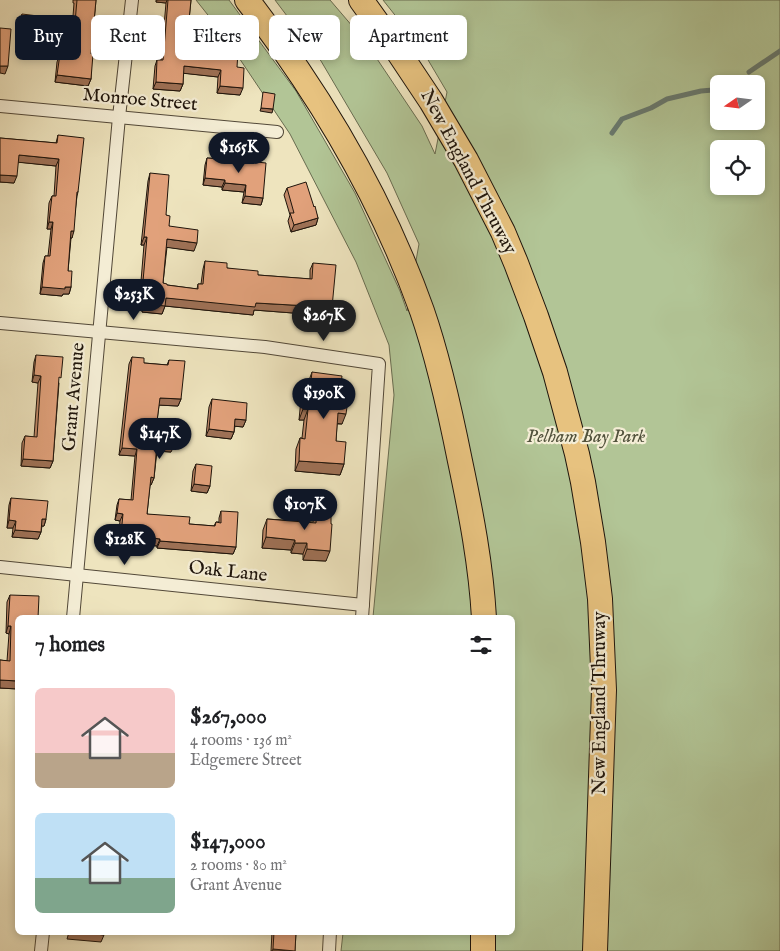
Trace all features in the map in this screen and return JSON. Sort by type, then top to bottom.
[{"type":"highway","points":[[247,0],[290,58],[336,130],[385,224],[419,303],[443,380],[468,497],[475,532],[483,592],[484,615]]},
{"type":"highway","name":"New England Thruway","points":[[360,0],[399,53],[430,101],[466,160],[504,232],[555,372],[577,454],[593,542],[600,599],[604,690],[595,951]]},
{"type":"highway","points":[[483,935],[483,951]]},
{"type":"street","name":"Grant Avenue","points":[[73,615],[118,117],[132,0]]},
{"type":"street","name":"Monroe Street","points":[[0,106],[277,132]]},
{"type":"street","points":[[0,323],[265,347],[379,364],[363,611]]},
{"type":"street","name":"Oak Lane","points":[[0,567],[363,611]]},
{"type":"street","points":[[41,951],[43,935]]},
{"type":"street","points":[[329,951],[330,935]]},
{"type":"green space","name":"Pelham Bay Park","points":[[196,0],[229,0],[240,15],[208,15]]},
{"type":"green space","name":"Pelham Bay Park","points":[[275,0],[330,0],[350,23],[350,60],[378,60],[422,126],[435,154],[447,92],[428,60],[467,60],[467,15],[395,15],[383,0],[780,0],[780,951],[341,951],[343,935],[515,935],[515,615],[373,615],[394,395],[389,345],[356,262],[290,134],[240,60],[259,60],[259,41],[269,54],[269,60],[273,60],[296,91],[355,193],[400,291],[407,311],[419,244],[387,173],[320,60],[340,60],[340,15],[286,15]]},
{"type":"building","points":[[77,0],[96,0],[95,15],[91,15],[91,60],[93,60],[91,79],[57,75],[59,60],[81,60],[81,15],[76,15]]},
{"type":"building","points":[[168,0],[191,0],[190,15],[175,15],[175,60],[237,60],[237,67],[244,68],[243,88],[220,86],[221,70],[184,66],[183,84],[156,82],[157,60],[165,60]]},
{"type":"building","points":[[0,28],[11,29],[8,66],[0,66]]},
{"type":"building","points":[[263,92],[275,94],[273,109],[261,108]]},
{"type":"building","points":[[58,135],[84,138],[74,231],[71,231],[68,271],[72,271],[71,287],[65,287],[65,289],[42,287],[45,256],[50,256],[53,222],[49,222],[52,196],[56,196],[59,159],[19,155],[17,176],[0,175],[0,138],[57,143]]},
{"type":"building","points":[[223,155],[238,157],[237,160],[266,163],[263,198],[245,196],[246,185],[225,183],[225,180],[205,178],[207,158],[222,159]]},
{"type":"building","points":[[150,173],[169,175],[166,215],[170,216],[169,226],[198,230],[197,243],[167,239],[163,283],[198,289],[198,284],[203,284],[205,261],[227,263],[227,268],[258,271],[258,275],[312,279],[313,263],[336,265],[331,318],[308,315],[309,306],[256,303],[255,307],[166,298],[165,306],[145,304],[145,301],[130,300],[132,280],[143,281],[147,237],[144,237]]},
{"type":"building","points":[[306,182],[318,218],[294,225],[290,213],[294,213],[287,188]]},
{"type":"building","points":[[36,355],[63,357],[61,378],[59,377],[53,461],[23,459],[25,436],[37,437],[41,376],[34,375]]},
{"type":"building","points":[[132,357],[144,358],[144,363],[168,365],[169,360],[185,361],[181,399],[160,398],[156,429],[175,431],[174,446],[157,444],[154,478],[151,477],[147,514],[190,517],[189,524],[215,526],[216,522],[221,523],[221,511],[238,512],[236,547],[160,541],[160,539],[121,534],[123,514],[117,513],[119,499],[133,500],[137,449],[122,448]]},
{"type":"building","points":[[312,372],[342,376],[340,391],[349,392],[346,414],[338,413],[336,441],[346,442],[344,464],[299,461],[300,438],[305,439],[308,409],[303,409],[305,388],[310,389]]},
{"type":"building","points":[[212,399],[247,403],[246,420],[235,419],[234,432],[209,429]]},
{"type":"building","points":[[196,464],[212,466],[210,486],[194,484]]},
{"type":"building","points":[[11,498],[48,501],[46,519],[42,519],[41,532],[15,530],[16,521],[9,520]]},
{"type":"building","points":[[317,508],[331,509],[330,551],[307,549],[307,543],[295,543],[295,540],[266,537],[267,519],[316,523]]},
{"type":"building","points":[[10,595],[39,596],[38,615],[15,615],[15,681],[0,680],[0,660],[10,661],[11,626],[8,626]]},
{"type":"building","points":[[274,935],[296,935],[295,951],[273,949]]},
{"type":"waterway","points":[[749,72],[780,51]]},
{"type":"waterway","points":[[612,133],[622,119],[651,108],[667,99],[710,90]]}]
